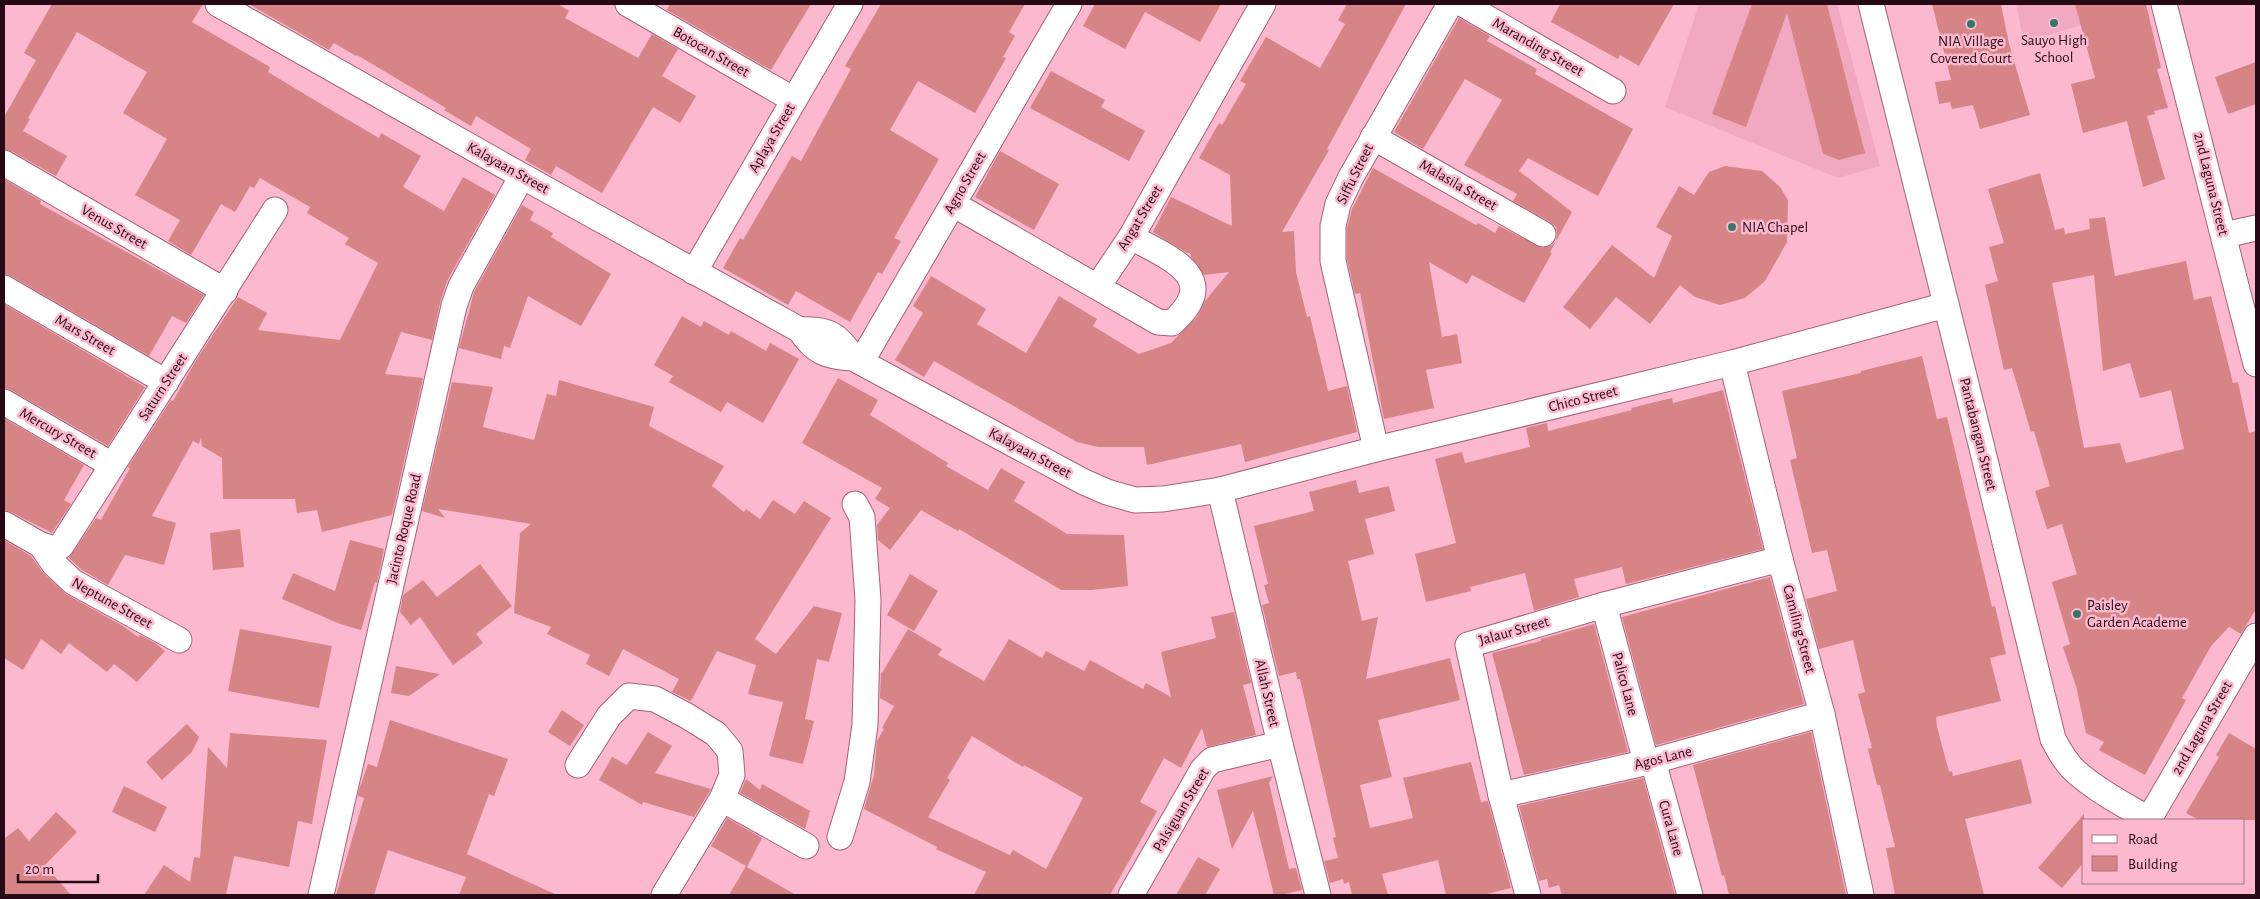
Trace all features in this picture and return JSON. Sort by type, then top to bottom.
[{"type":"street","name":"Kalayaan Street","points":[[218,4],[800,330],[808,343],[821,352],[837,358],[857,360],[1084,482],[1107,492],[1135,500],[1163,499],[1220,490]]},
{"type":"street","name":"Botocan Street","points":[[628,4],[794,100]]},
{"type":"street","name":"Aplaya Street","points":[[694,272],[850,4]]},
{"type":"street","name":"Agno Street","points":[[857,360],[953,204],[1069,4]]},
{"type":"street","name":"Angat Street","points":[[1098,286],[1131,237],[1263,4]]},
{"type":"street","name":"Siffu Street","points":[[1376,449],[1333,262],[1332,226],[1338,204],[1373,137],[1450,4]]},
{"type":"street","name":"Maranding Street","points":[[1463,4],[1613,91]]},
{"type":"street","name":"Pantabangan Street","points":[[1870,4],[2053,739],[2064,759],[2074,770],[2093,785],[2147,819]]},
{"type":"street","name":"2nd Laguna Street","points":[[2164,4],[2256,364]]},
{"type":"street","name":"Malasila Street","points":[[1373,137],[1543,234]]},
{"type":"street","name":"Venus Street","points":[[4,163],[225,291]]},
{"type":"street","name":"Jacinto Roque Road","points":[[321,895],[454,306],[461,286],[522,176]]},
{"type":"street","points":[[953,204],[1158,322],[1172,323],[1188,306],[1193,295],[1193,282],[1188,272],[1178,263],[1131,237]]},
{"type":"street","name":"Saturn Street","points":[[41,545],[56,549],[61,546],[275,210]]},
{"type":"street","points":[[2224,235],[2256,228]]},
{"type":"street","name":"Mars Street","points":[[4,288],[166,382]]},
{"type":"street","name":"Chico Street","points":[[1220,490],[1376,449],[1732,363],[1946,305]]},
{"type":"street","name":"Camiling Street","points":[[1732,363],[1780,559],[1822,714],[1862,895]]},
{"type":"street","name":"Mercury Street","points":[[4,402],[112,465]]},
{"type":"street","name":"Allah Street","points":[[1220,490],[1318,895]]},
{"type":"street","points":[[840,837],[857,782],[865,725],[868,600],[862,517],[855,504]]},
{"type":"street","name":"Neptune Street","points":[[4,524],[41,545],[54,564],[74,582],[179,640]]},
{"type":"street","name":"Jalaur Street","points":[[1528,895],[1501,796],[1468,645],[1604,605],[1780,559]]},
{"type":"street","name":"Palico Lane","points":[[1604,605],[1649,762]]},
{"type":"street","name":"2nd Laguna Street","points":[[2150,819],[2256,636]]},
{"type":"street","points":[[578,765],[609,716],[629,696],[655,699],[716,734],[730,751],[732,775],[722,799],[664,895]]},
{"type":"street","name":"Agos Lane","points":[[1501,796],[1649,762],[1822,714]]},
{"type":"street","name":"Palsiguan Street","points":[[1131,895],[1203,769],[1212,760],[1280,744]]},
{"type":"street","name":"Cura Lane","points":[[1649,762],[1690,895]]},
{"type":"street","points":[[722,799],[806,846]]},
{"type":"shaded area","points":[[1699,4],[1837,4],[1880,166],[1838,178],[1665,107]]},
{"type":"shaded area","name":"Sauyo High School","points":[[2016,4],[2152,4],[2024,42]]},
{"type":"building","points":[[52,4],[203,4],[192,22],[270,67],[268,72],[379,138],[381,133],[421,156],[403,187],[444,211],[463,177],[495,195],[447,281],[432,340],[401,332],[385,374],[423,378],[392,515],[322,532],[317,510],[297,513],[295,499],[223,499],[222,458],[202,446],[201,438],[199,444],[193,441],[152,516],[176,523],[164,565],[125,555],[108,585],[82,570],[69,558],[96,518],[101,520],[130,468],[128,467],[171,400],[173,401],[195,362],[238,297],[267,313],[258,330],[340,340],[378,263],[345,244],[349,238],[307,213],[310,207],[260,178],[254,188],[250,186],[235,212],[221,204],[191,255],[168,241],[180,220],[135,195],[167,139],[123,113],[147,72],[77,32],[28,118],[30,119],[23,131],[67,156],[56,176],[4,149],[4,117],[36,60],[24,53]]},
{"type":"building","points":[[249,4],[558,4],[569,11],[565,18],[638,58],[652,34],[678,49],[662,76],[696,96],[680,123],[653,107],[602,193],[556,166],[551,175],[525,160],[531,149],[476,116],[471,126],[444,110],[446,108],[357,55],[334,43],[329,50]]},
{"type":"building","points":[[670,4],[811,4],[771,70],[667,10]]},
{"type":"building","points":[[881,4],[1025,4],[1009,32],[1015,36],[1003,57],[1006,58],[975,113],[918,81],[890,130],[939,159],[894,238],[901,241],[882,274],[878,272],[850,322],[796,291],[788,305],[723,268],[740,238],[743,240],[792,156],[801,161],[851,69],[845,66]]},
{"type":"building","points":[[1095,4],[1221,4],[1200,42],[1145,12],[1125,49],[1083,26]]},
{"type":"building","points":[[1347,4],[1406,4],[1327,149],[1329,150],[1282,232],[1294,231],[1296,272],[1307,317],[1310,316],[1328,391],[1347,386],[1357,432],[1245,462],[1241,444],[1147,465],[1144,447],[1098,447],[1077,442],[934,361],[924,377],[895,360],[923,313],[913,306],[931,276],[986,309],[977,324],[1026,353],[1059,296],[1097,319],[1093,326],[1139,354],[1171,343],[1197,317],[1205,301],[1229,272],[1204,275],[1190,253],[1153,232],[1171,197],[1232,226],[1230,175],[1199,158],[1219,123],[1222,125],[1246,84],[1240,81],[1266,37],[1320,68],[1345,24],[1338,20]]},
{"type":"building","points":[[1560,4],[1674,4],[1639,66],[1620,55],[1618,59],[1551,22]]},
{"type":"building","points":[[1752,4],[1827,4],[1865,153],[1839,160],[1823,154],[1787,13],[1746,127],[1712,114]]},
{"type":"building","points":[[1932,4],[2001,4],[2009,44],[2030,115],[1980,129],[1973,105],[1952,109],[1950,102],[1939,104],[1935,82],[1951,80]]},
{"type":"building","points":[[2075,4],[2146,4],[2161,68],[2157,69],[2168,108],[2154,111],[2155,114],[2147,116],[2165,179],[2143,187],[2127,121],[2083,133],[2071,84],[2095,78]]},
{"type":"building","points":[[1459,18],[1490,36],[1487,41],[1537,69],[1535,74],[1633,129],[1598,196],[1528,158],[1519,171],[1572,212],[1524,303],[1472,275],[1467,284],[1429,262],[1442,337],[1457,334],[1462,363],[1426,370],[1434,408],[1384,419],[1360,293],[1355,294],[1347,259],[1347,228],[1352,209],[1373,168],[1476,225],[1478,223],[1495,233],[1499,226],[1543,248],[1551,246],[1556,241],[1556,227],[1513,201],[1517,194],[1464,165],[1502,100],[1465,79],[1423,149],[1394,132]]},
{"type":"building","points":[[2256,62],[2256,104],[2228,114],[2215,77]]},
{"type":"building","points":[[1051,71],[1105,100],[1101,107],[1145,131],[1129,161],[1030,108]]},
{"type":"building","points":[[1000,151],[1059,184],[1034,230],[975,197]]},
{"type":"building","name":"NIA Chapel","points":[[1725,166],[1762,171],[1780,187],[1788,200],[1787,242],[1765,281],[1745,298],[1720,305],[1695,297],[1680,285],[1650,324],[1616,297],[1590,329],[1563,307],[1612,245],[1654,278],[1672,236],[1656,227],[1679,186],[1694,195],[1709,172]]},
{"type":"building","points":[[2040,173],[2055,230],[2064,228],[2065,234],[2090,229],[2089,219],[2105,217],[2115,276],[2186,261],[2194,300],[2211,296],[2233,383],[2238,382],[2249,433],[2256,431],[2256,609],[2241,634],[2229,627],[2211,646],[2182,698],[2186,700],[2145,775],[2099,750],[2104,742],[2086,733],[2076,686],[2063,647],[2070,644],[2052,582],[2077,574],[2062,524],[2047,529],[2035,491],[2050,486],[2034,431],[2031,432],[2012,368],[2004,370],[1985,285],[1998,281],[1989,247],[2004,243],[1988,189]],"holes":[[[2094,275],[2103,371],[2130,363],[2140,398],[2171,390],[2184,449],[2126,463],[2120,443],[2084,448],[2052,283]]]},
{"type":"building","points":[[4,179],[41,201],[40,204],[204,295],[186,323],[172,316],[149,356],[11,276],[4,274]]},
{"type":"building","points":[[522,205],[534,212],[530,220],[553,233],[551,237],[611,274],[581,326],[528,296],[510,348],[504,346],[501,359],[459,348],[474,292]]},
{"type":"building","points":[[4,304],[145,387],[108,446],[11,390],[4,388]]},
{"type":"building","points":[[682,316],[701,327],[704,321],[729,335],[731,331],[766,351],[770,343],[799,359],[763,423],[727,402],[721,412],[669,382],[673,376],[654,365]]},
{"type":"building","points":[[1922,356],[1937,419],[1947,417],[1992,607],[1995,606],[2006,654],[1990,658],[2001,701],[1936,717],[1937,727],[1949,772],[1952,771],[1953,776],[2021,759],[2032,803],[1965,819],[1984,895],[1895,895],[1886,848],[1895,847],[1880,785],[1877,785],[1868,749],[1872,748],[1858,694],[1865,692],[1853,640],[1819,649],[1806,599],[1837,591],[1827,550],[1812,553],[1790,460],[1797,458],[1782,391],[1861,373],[1861,371]]},
{"type":"building","points":[[838,378],[878,400],[870,415],[948,463],[946,466],[988,490],[1001,468],[1025,482],[1014,501],[1067,534],[1124,535],[1128,586],[1092,590],[1061,590],[959,529],[958,531],[921,510],[890,550],[878,540],[877,525],[890,508],[875,499],[882,488],[802,443]]},
{"type":"building","points":[[559,380],[654,407],[649,426],[724,466],[712,486],[744,512],[746,509],[760,519],[773,500],[795,514],[804,501],[831,518],[755,639],[776,654],[814,606],[842,613],[829,662],[817,659],[805,719],[814,721],[803,764],[769,756],[783,702],[748,694],[756,665],[717,651],[691,701],[672,692],[679,679],[623,649],[609,676],[586,664],[590,655],[547,634],[551,627],[514,613],[520,533],[531,524],[438,509],[445,518],[422,511],[452,382],[493,387],[483,427],[534,440],[547,394],[556,396]]},
{"type":"building","points":[[1723,390],[1763,549],[1626,584],[1622,567],[1574,579],[1579,597],[1534,611],[1525,573],[1470,587],[1471,591],[1426,602],[1415,554],[1456,543],[1435,459],[1462,452],[1465,463],[1530,447],[1526,428],[1547,423],[1548,431],[1672,398],[1673,403]]},
{"type":"building","points":[[4,418],[84,465],[64,500],[71,504],[52,533],[4,510]]},
{"type":"building","points":[[1356,480],[1359,493],[1389,486],[1395,511],[1365,519],[1374,554],[1348,561],[1362,621],[1378,617],[1366,679],[1450,658],[1460,700],[1378,720],[1392,777],[1360,785],[1370,828],[1413,818],[1403,778],[1471,762],[1481,802],[1488,801],[1511,888],[1483,895],[1446,895],[1438,860],[1382,874],[1388,895],[1352,895],[1349,882],[1344,884],[1343,879],[1330,883],[1324,861],[1338,858],[1333,838],[1336,837],[1300,679],[1297,679],[1296,672],[1279,676],[1262,605],[1269,603],[1264,585],[1268,584],[1254,526],[1314,511],[1309,492]]},
{"type":"building","points":[[240,529],[244,567],[213,570],[210,533]]},
{"type":"building","points":[[4,540],[31,556],[44,574],[66,594],[123,626],[138,637],[140,635],[155,643],[165,651],[137,682],[114,664],[107,672],[69,643],[61,654],[41,639],[23,670],[4,658]]},
{"type":"building","points":[[350,540],[384,549],[377,583],[375,582],[361,630],[340,624],[282,599],[293,573],[335,591]]},
{"type":"building","points":[[480,564],[512,606],[476,634],[483,643],[453,665],[420,617],[411,625],[400,612],[403,595],[423,580],[437,597]]},
{"type":"building","points":[[910,574],[938,591],[914,631],[887,615]]},
{"type":"building","points":[[1770,577],[1804,704],[1656,745],[1622,617]]},
{"type":"building","points":[[1234,612],[1251,683],[1243,685],[1256,735],[1207,747],[1202,728],[1181,768],[1164,758],[1140,802],[1157,811],[1110,895],[974,895],[986,872],[936,849],[937,847],[864,809],[874,775],[877,741],[894,706],[880,698],[881,672],[908,629],[942,649],[938,655],[984,681],[1009,639],[1042,658],[1046,651],[1084,671],[1090,660],[1143,689],[1146,683],[1171,697],[1161,652],[1216,638],[1211,617]],"holes":[[[972,736],[1023,767],[1024,765],[1083,798],[1046,869],[1013,850],[1010,855],[928,817],[950,780],[947,778]]]},
{"type":"building","points":[[1594,624],[1628,752],[1524,775],[1492,653],[1541,641],[1541,639]]},
{"type":"building","points":[[240,629],[332,646],[319,708],[228,691]]},
{"type":"building","points":[[396,666],[440,674],[409,696],[391,693]]},
{"type":"building","points":[[562,710],[584,725],[570,746],[548,732]]},
{"type":"building","points":[[390,720],[508,759],[494,796],[489,794],[467,854],[557,895],[459,895],[466,877],[388,850],[374,895],[336,895],[364,798],[358,796],[359,790],[368,764],[377,767]]},
{"type":"building","points":[[187,724],[199,737],[192,752],[162,780],[146,762]]},
{"type":"building","points":[[648,732],[672,746],[655,773],[711,789],[694,817],[643,802],[642,805],[599,780],[612,757],[627,765]]},
{"type":"building","points":[[1811,732],[1846,895],[1729,895],[1724,875],[1722,876],[1693,765]]},
{"type":"building","points":[[230,733],[327,740],[312,824],[298,821],[289,867],[234,856],[226,895],[144,895],[164,865],[190,882],[194,857],[200,858],[208,747],[227,768]]},
{"type":"building","points":[[2229,733],[2256,749],[2256,820],[2197,819],[2186,813],[2219,757],[2216,755]]},
{"type":"building","points":[[1273,776],[1269,783],[1289,869],[1296,868],[1302,890],[1281,895],[1274,895],[1253,811],[1232,849],[1217,790]]},
{"type":"building","points":[[1643,778],[1675,895],[1562,895],[1559,885],[1549,888],[1547,879],[1539,881],[1519,806]]},
{"type":"building","points":[[746,779],[760,790],[762,784],[810,811],[805,829],[740,793]]},
{"type":"building","points":[[124,786],[167,807],[155,832],[112,812]]},
{"type":"building","points":[[56,812],[77,832],[45,865],[71,895],[4,895],[4,839],[18,828],[29,841]]},
{"type":"building","points":[[2084,814],[2084,819],[2082,819],[2082,864],[2062,888],[2038,868]]},
{"type":"building","points":[[727,818],[762,838],[747,867],[796,895],[729,895],[746,866],[711,846]]},
{"type":"building","points":[[1198,857],[1220,869],[1205,895],[1176,895]]},
{"type":"place","name":"Sauyo High School","points":[[2054,23]]},
{"type":"place","name":"NIA Village Covered Court","points":[[1971,24]]},
{"type":"place","name":"NIA Chapel","points":[[1732,227]]},
{"type":"place","name":"Paisley Garden Academe","points":[[2077,614]]}]
